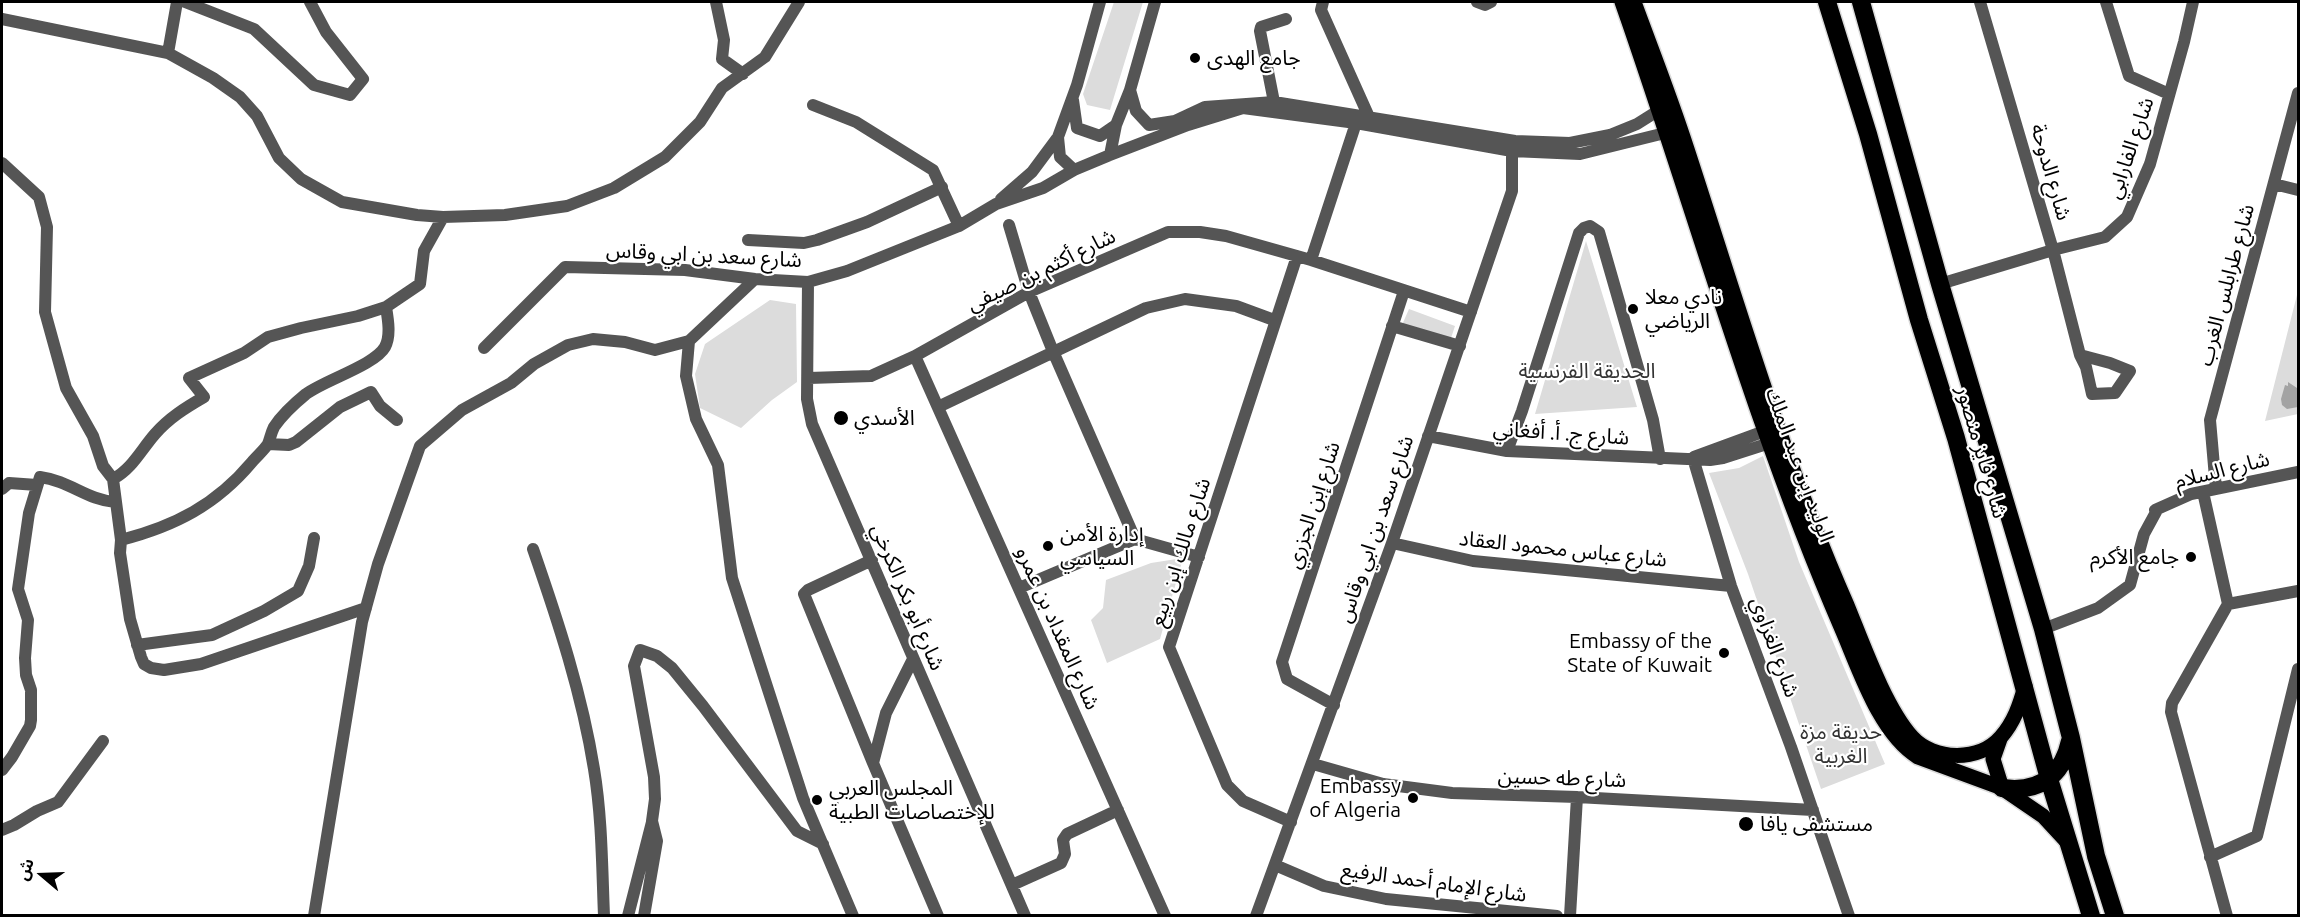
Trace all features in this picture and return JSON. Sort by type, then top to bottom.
[{"type":"highway","name":"شارع فايز منصور","points":[[1827,2],[1959,450],[2049,778],[2091,915]]},
{"type":"highway","name":"شارع فايز منصور","points":[[1861,2],[1940,284],[2043,629],[2071,738],[2096,856],[2113,909]]},
{"type":"highway","points":[[2002,788],[2018,790],[2029,788],[2049,778],[2061,765],[2071,738]]},
{"type":"highway","points":[[2091,915],[2078,859],[2078,853],[2087,846],[2095,877],[2113,909]]},
{"type":"main road","name":"الوليد إبن عبد الملك","points":[[1622,2],[1666,107]]},
{"type":"main road","name":"الوليد إبن عبد الملك","points":[[1634,2],[1813,562],[1874,703],[1899,742],[1910,752],[2002,788],[2043,816],[2068,843]]},
{"type":"main road","name":"الوليد إبن عبد الملك","points":[[1773,435],[1882,688],[1901,722],[1911,736],[1931,751],[1951,755],[1968,755]]},
{"type":"main road","points":[[2002,788],[1994,759],[2000,739],[2015,716],[2025,686]]},
{"type":"main road","points":[[1970,776],[1968,755],[2000,739]]},
{"type":"street","points":[[168,53],[177,2]]},
{"type":"street","points":[[185,2],[254,29],[314,85],[350,95],[363,79],[326,32],[310,2]]},
{"type":"street","points":[[716,2],[724,40],[722,59],[743,74]]},
{"type":"street","points":[[2,19],[168,53],[213,78],[240,97],[257,116],[279,158],[301,179],[342,202],[442,217],[505,215],[567,206],[614,188],[665,157],[700,122],[722,88],[765,57],[799,2]]},
{"type":"street","points":[[996,204],[1032,172],[1058,137],[1072,99],[1100,2]]},
{"type":"street","points":[[1110,155],[1116,125],[1130,90],[1155,2]]},
{"type":"street","points":[[1323,2],[1321,10],[1369,117]]},
{"type":"street","points":[[1477,2],[1485,5],[1491,2]]},
{"type":"street","name":"شارع الدوحة","points":[[1980,2],[2053,250],[2080,355]]},
{"type":"street","points":[[2106,2],[2129,76],[2169,94]]},
{"type":"street","name":"شارع الفارابي","points":[[1940,284],[2105,237],[2127,217],[2150,164],[2193,2]]},
{"type":"street","points":[[1274,102],[1260,31],[1261,27],[1286,19]]},
{"type":"street","name":"شارع سعد بن ابي وقاس","points":[[1130,90],[1136,111],[1149,125],[1174,121],[1205,108],[1274,102],[1369,117],[1514,146],[1570,143],[1610,135],[1637,124],[1666,107]]},
{"type":"street","name":"شارع طرابلس الغرب","points":[[2216,489],[2210,420],[2298,93]]},
{"type":"street","points":[[1072,99],[1077,128],[1100,136],[1116,125]]},
{"type":"street","points":[[813,105],[856,122],[933,170],[959,226]]},
{"type":"street","name":"شارع سعد بن ابي وقاس","points":[[484,348],[565,267],[685,270],[755,279],[808,282],[847,271],[959,226],[996,204],[1043,188],[1074,170],[1110,155],[1188,125],[1243,108],[1580,154],[1674,130]]},
{"type":"street","points":[[1311,260],[1356,123]]},
{"type":"street","points":[[1058,137],[1060,157],[1074,170]]},
{"type":"street","name":"شارع سعد بن ابي وقاس","points":[[1256,915],[1313,764],[1460,346],[1512,191],[1514,146]]},
{"type":"street","points":[[2,164],[39,197],[47,227],[45,312],[66,388],[93,436],[103,466],[113,479],[121,540],[120,553],[130,619],[144,664],[151,668],[164,670],[201,664],[366,608]]},
{"type":"street","points":[[2274,184],[2298,190]]},
{"type":"street","points":[[748,240],[804,243],[817,240],[867,222],[942,187]]},
{"type":"street","points":[[113,479],[122,475],[164,424],[178,412],[204,397],[189,378],[244,353],[268,338],[301,328],[358,316],[386,306],[420,284],[424,251],[442,217]]},
{"type":"street","points":[[1009,225],[1029,292],[1135,538]]},
{"type":"street","points":[[1507,451],[1579,233],[1590,226],[1599,232],[1653,420],[1660,459]]},
{"type":"street","name":"شارع أكثم بن صيفي","points":[[809,378],[871,376],[915,356],[1029,292],[1168,232],[1200,232],[1226,236],[1311,260],[1471,312]]},
{"type":"street","name":"شارع مالك إبن ربيع","points":[[1291,822],[1243,801],[1227,785],[1169,647],[1274,320],[1297,256]]},
{"type":"street","points":[[314,915],[342,735],[366,608],[378,564],[420,446],[462,410],[512,383],[534,364],[568,345],[594,339],[625,342],[656,350],[689,341],[755,279]]},
{"type":"street","name":"شارع أبو بكر الكرخي","points":[[808,282],[809,378],[807,399],[812,424],[1025,915]]},
{"type":"street","name":"شارع إبن الجزري","points":[[1334,705],[1287,679],[1282,662],[1404,291]]},
{"type":"street","points":[[938,407],[1146,308],[1185,299],[1236,306],[1274,320]]},
{"type":"street","points":[[121,540],[150,533],[180,520],[228,488],[268,444],[275,426],[306,394],[325,382],[370,361],[385,347],[388,333],[386,306]]},
{"type":"street","points":[[1392,326],[1460,346]]},
{"type":"street","points":[[689,341],[686,376],[696,419],[718,465],[732,578],[803,798],[853,915]]},
{"type":"street","name":"شارع المقداد بن عمرو","points":[[915,356],[1165,915]]},
{"type":"street","points":[[268,444],[289,445],[296,442],[340,407],[371,392],[380,406],[397,420]]},
{"type":"street","name":"شارع ج. أ. أفغاني","points":[[1428,436],[1507,451],[1660,459],[1693,458],[1711,449],[1773,435]]},
{"type":"street","name":"شارع الغزاوي","points":[[1693,458],[1731,585],[1849,915]]},
{"type":"street","name":"شارع السلام","points":[[2043,629],[2097,608],[2130,585],[2144,534],[2155,510],[2192,494],[2298,472]]},
{"type":"street","points":[[2,770],[32,720],[31,690],[26,675],[25,658],[28,620],[18,589],[29,513],[40,477],[57,479],[97,500],[115,502]]},
{"type":"street","points":[[2,489],[9,483],[37,485]]},
{"type":"street","points":[[2203,492],[2228,604],[2172,703],[2171,712],[2227,915]]},
{"type":"street","points":[[137,645],[212,635],[264,611],[298,591],[309,566],[314,538]]},
{"type":"street","points":[[1019,588],[1135,538],[1198,558]]},
{"type":"street","name":"شارع عباس محمود العقاد","points":[[1392,543],[1473,561],[1731,585]]},
{"type":"street","points":[[534,549],[567,647],[594,770],[602,846],[604,915]]},
{"type":"street","points":[[872,560],[804,594],[938,915]]},
{"type":"street","points":[[2228,604],[2298,591]]},
{"type":"street","points":[[628,915],[652,821],[655,799],[654,777],[634,666],[640,650],[657,656],[672,668],[797,831],[823,844]]},
{"type":"street","points":[[873,763],[886,713],[914,659]]},
{"type":"street","points":[[2210,857],[2257,836],[2298,669]]},
{"type":"street","points":[[2,830],[58,802],[103,741]]},
{"type":"street","name":"شارع طه حسين","points":[[1313,764],[1383,784],[1452,793],[1577,797],[1813,810]]},
{"type":"street","points":[[1570,915],[1577,797]]},
{"type":"street","points":[[1012,885],[1061,862],[1065,854],[1064,837],[1118,810]]},
{"type":"street","points":[[644,915],[657,841],[652,821]]},
{"type":"street","name":"شارع الإمام أحمد الرفيع","points":[[1275,865],[1324,886],[1386,899],[1557,915]]},
{"type":"green space","points":[[1114,2],[1143,2],[1110,110],[1087,105],[1083,94]]},
{"type":"green space","name":"الحديقة الفرنسية","points":[[1586,241],[1637,407],[1535,414]]},
{"type":"green space","points":[[2298,291],[2298,414],[2265,421]]},
{"type":"green space","points":[[770,300],[796,304],[797,382],[772,400],[741,428],[700,408],[695,374],[705,344]]},
{"type":"green space","points":[[1409,309],[1455,326],[1450,341],[1402,325]]},
{"type":"green space","name":"حديقة مزة الغربية","points":[[1763,456],[1799,562],[1885,764],[1821,789],[1748,574],[1709,473],[1739,468]]},
{"type":"green space","points":[[1183,558],[1160,639],[1107,663],[1091,620],[1103,608],[1106,580],[1151,563]]},
{"type":"shaded area","points":[[2288,382],[2297,388],[2298,407],[2287,409],[2282,405],[2281,399]]},
{"type":"place","name":"جامع الهدى","points":[[1195,58]]},
{"type":"place","name":"نادي معلا الرياضي","points":[[1633,309]]},
{"type":"place","name":"الأسدي","points":[[841,418]]},
{"type":"place","name":"إدارة الأمن السياسي","points":[[1048,546]]},
{"type":"place","name":"جامع الأكرم","points":[[2191,557]]},
{"type":"place","name":"Embassy of the State of Kuwait","points":[[1724,653]]},
{"type":"place","name":"Embassy of Algeria","points":[[1413,798]]},
{"type":"place","name":"المجلس العربي للإختصاصات الطبية","points":[[817,800]]},
{"type":"place","name":"مستشفى يافا","points":[[1746,824]]}]
